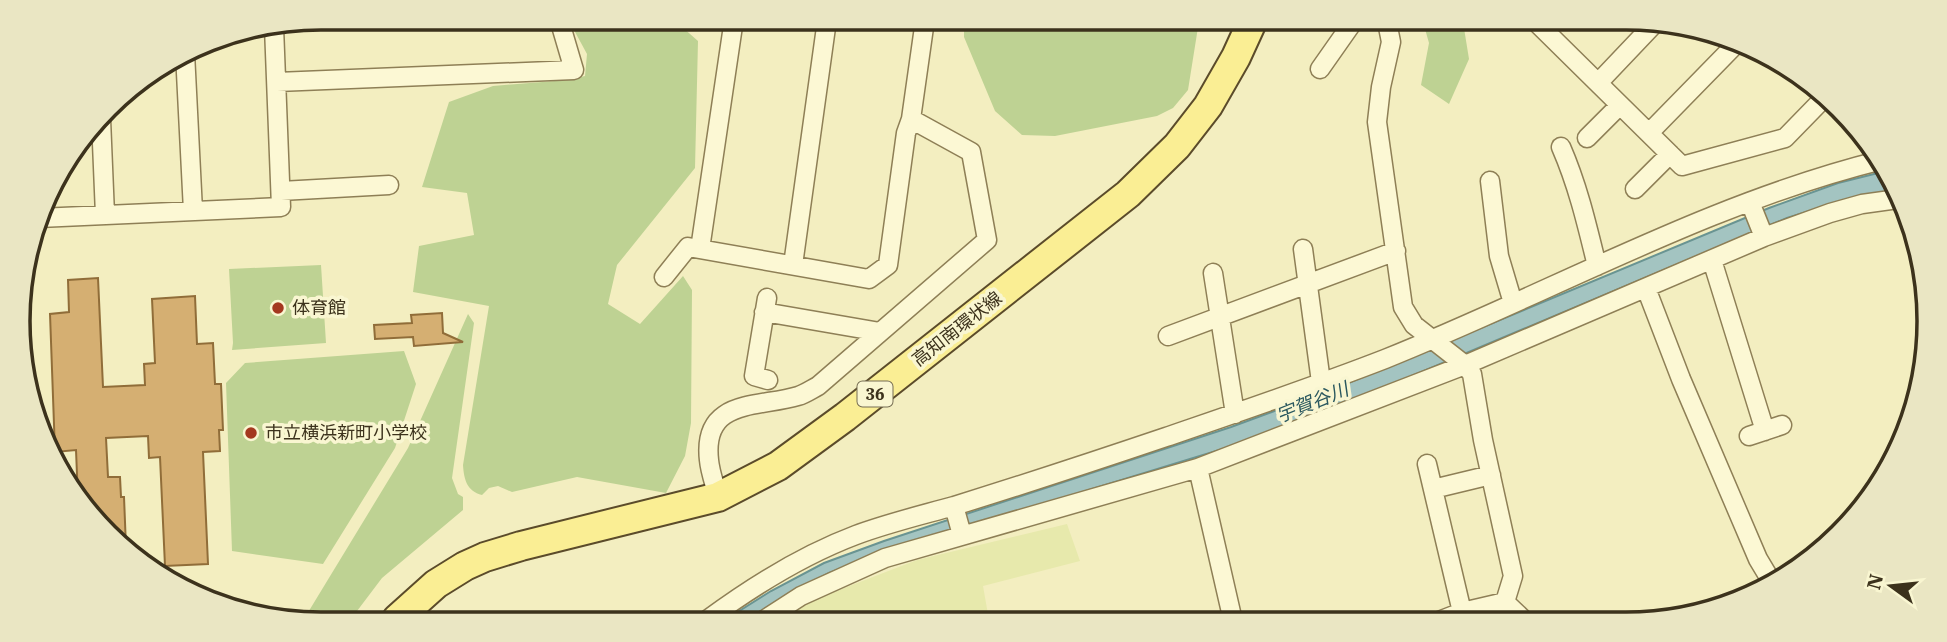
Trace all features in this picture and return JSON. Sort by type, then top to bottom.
[{"type":"main road","name":"高知南環状線","points":[[405,612],[436,584],[485,557],[718,497],[778,466],[845,417],[1128,194],[1177,146],[1208,106],[1248,30]]},
{"type":"street","points":[[277,82],[574,70],[562,30]]},
{"type":"street","points":[[700,249],[732,30]]},
{"type":"street","points":[[793,265],[826,30]]},
{"type":"street","points":[[664,277],[688,247],[869,279],[888,265],[924,30]]},
{"type":"street","points":[[1320,69],[1347,30]]},
{"type":"street","points":[[1389,30],[1391,42],[1377,122],[1403,307],[1414,326],[1472,374],[1513,576],[1505,601]]},
{"type":"street","points":[[1544,30],[1682,166],[1785,138],[1819,103]]},
{"type":"street","points":[[1598,83],[1648,30]]},
{"type":"street","points":[[49,218],[281,206],[274,33]]},
{"type":"street","points":[[1649,133],[1730,49]]},
{"type":"street","points":[[186,63],[193,211]]},
{"type":"street","points":[[1587,138],[1620,105]]},
{"type":"street","points":[[718,497],[709,463],[708,444],[712,429],[722,417],[736,407],[800,396],[818,386],[987,240],[971,152],[911,119]]},
{"type":"street","points":[[101,130],[105,215]]},
{"type":"street","points":[[1561,147],[1583,206],[1597,266]]},
{"type":"street","points":[[1635,189],[1670,154]]},
{"type":"street","points":[[718,612],[788,567],[857,535],[955,508],[1235,414],[1433,340],[1597,266],[1822,175],[1870,163]]},
{"type":"street","points":[[1490,181],[1499,256],[1513,303]]},
{"type":"street","points":[[281,191],[389,185]]},
{"type":"street","points":[[776,612],[801,596],[886,558],[962,533],[1198,468],[1646,288],[1712,260],[1763,234],[1862,204],[1891,200]]},
{"type":"street","points":[[1751,205],[1763,234]]},
{"type":"street","points":[[1303,249],[1321,382]]},
{"type":"street","points":[[1168,336],[1396,251]]},
{"type":"street","points":[[1712,260],[1765,430]]},
{"type":"street","points":[[1213,274],[1235,414]]},
{"type":"street","points":[[1646,288],[1681,379],[1758,559],[1768,575]]},
{"type":"street","points":[[768,380],[754,376],[765,304],[880,332]]},
{"type":"street","points":[[1427,464],[1462,612],[1505,601]]},
{"type":"street","points":[[1198,468],[1231,612]]},
{"type":"street","points":[[1433,489],[1491,475]]},
{"type":"street","points":[[955,508],[962,533]]},
{"type":"street","points":[[1505,601],[1515,612]]},
{"type":"green space","points":[[574,30],[686,30],[698,41],[695,168],[617,265],[608,304],[640,324],[683,276],[692,290],[691,423],[685,456],[666,493],[577,477],[512,492],[498,486],[489,488],[482,495],[470,488],[465,480],[463,465],[489,306],[413,292],[419,246],[474,235],[467,193],[422,187],[449,102],[493,86],[585,76],[587,54]]},
{"type":"green space","points":[[964,30],[1198,30],[1188,90],[1173,108],[1157,116],[1055,136],[1022,135],[995,111],[964,37]]},
{"type":"green space","points":[[1425,30],[1464,30],[1469,59],[1449,104],[1421,85],[1429,43]]},
{"type":"green space","name":"体育館","points":[[321,265],[326,343],[232,350],[229,269]]},
{"type":"green space","points":[[468,314],[474,323],[452,478],[458,494],[463,497],[463,510],[382,578],[356,612],[308,612],[408,448]]},
{"type":"green space","points":[[404,351],[416,384],[395,448],[323,564],[232,551],[226,383],[245,363]]},
{"type":"green space","points":[[1067,524],[1080,561],[983,586],[988,612],[791,612],[800,605],[917,560]]},
{"type":"green space","points":[[651,610],[651,612],[604,612]]},
{"type":"water","name":"宇賀谷川","points":[[1877,173],[1887,191],[1845,200],[1787,218],[1336,408],[1239,444],[883,553],[829,573],[760,612],[738,612],[824,563],[1231,427],[1329,391],[1769,208],[1838,183]]},
{"type":"building","points":[[98,278],[103,387],[145,385],[144,364],[155,363],[152,299],[195,296],[197,344],[213,343],[215,384],[221,384],[223,430],[219,430],[220,451],[203,452],[208,564],[165,566],[160,457],[149,458],[148,436],[106,438],[108,477],[120,477],[121,497],[124,497],[126,537],[102,513],[77,480],[76,450],[60,450],[54,438],[50,314],[69,312],[68,280]]},
{"type":"building","points":[[442,313],[443,333],[463,342],[414,346],[413,337],[375,339],[374,325],[412,323],[411,315]]},
{"type":"place","name":"体育館","points":[[278,308]]},
{"type":"place","name":"市立横浜新町小学校","points":[[251,433]]}]
